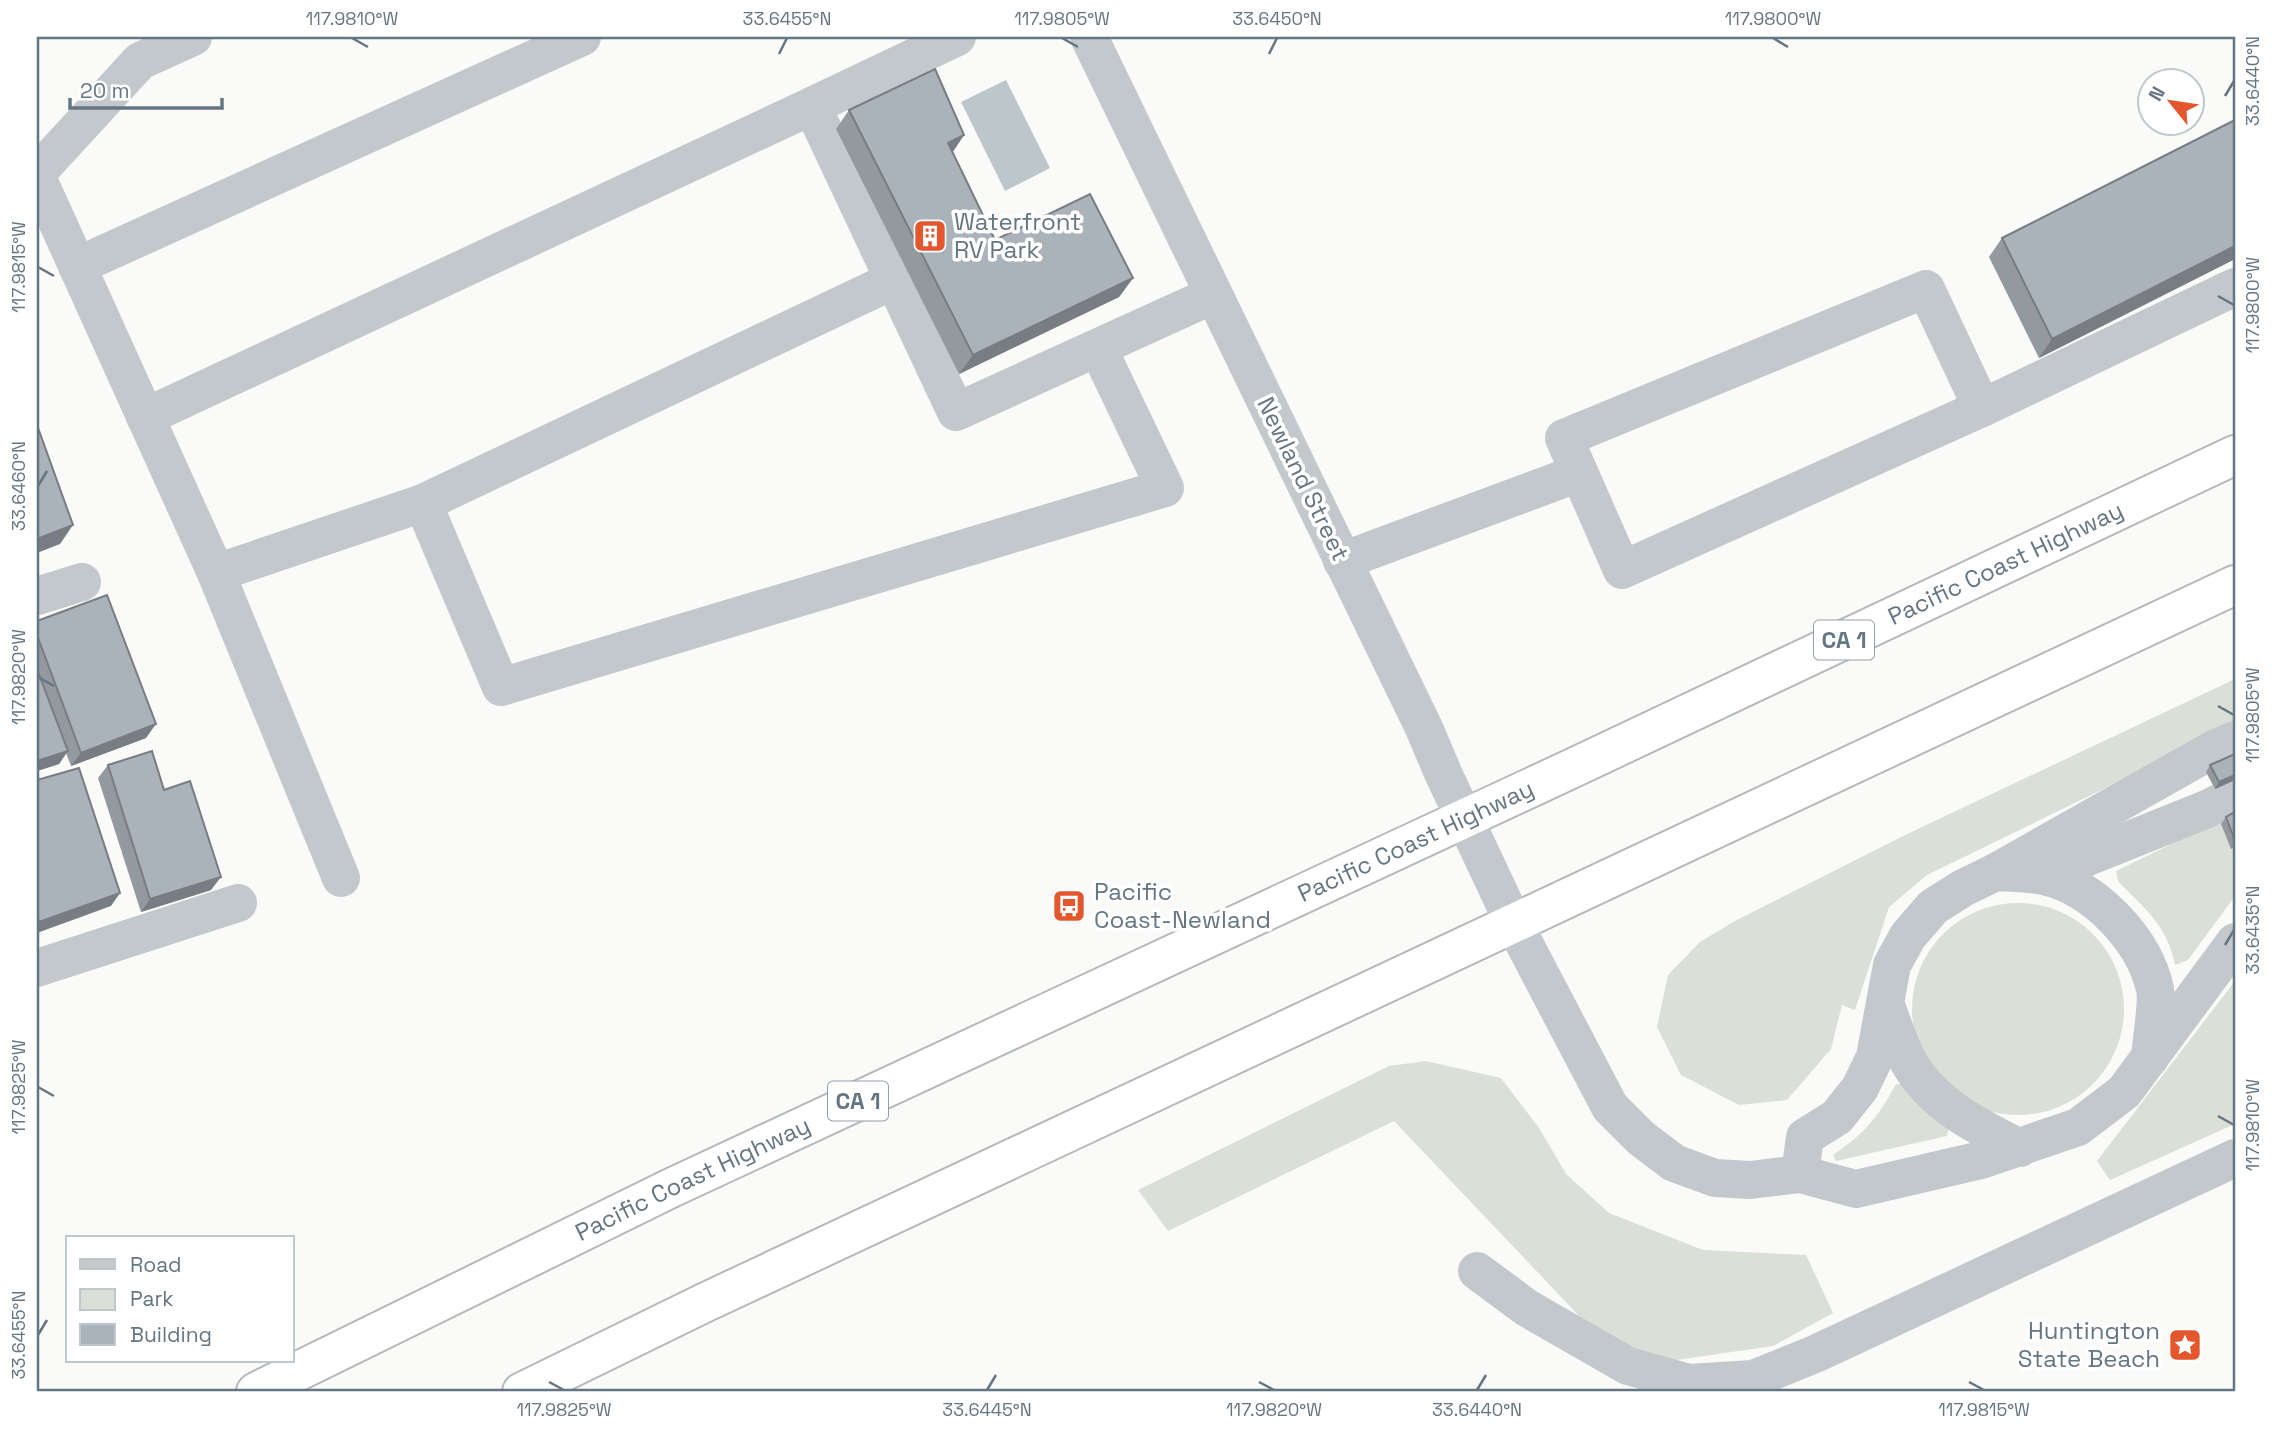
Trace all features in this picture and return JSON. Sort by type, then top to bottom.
[{"type":"highway","name":"Pacific Coast Highway","points":[[256,1392],[671,1188],[1465,819],[2235,455]]},
{"type":"highway","points":[[522,1392],[1513,922],[2235,584]]},
{"type":"street","points":[[193,37],[140,61],[37,175],[216,573],[341,878]]},
{"type":"street","points":[[77,266],[582,37]]},
{"type":"street","points":[[145,417],[957,37]]},
{"type":"street","name":"Newland Street","points":[[1089,37],[1424,727],[1513,922],[1609,1107],[1641,1138],[1675,1163],[1715,1178],[1750,1180],[1800,1174]]},
{"type":"street","points":[[812,106],[956,412],[1213,295]]},
{"type":"street","points":[[216,573],[423,503],[894,280]]},
{"type":"street","points":[[1982,408],[1926,289],[1564,438],[1622,570],[1982,408],[2235,287]]},
{"type":"street","points":[[423,503],[501,687],[1165,488],[1098,348]]},
{"type":"street","points":[[1342,561],[1579,473]]},
{"type":"street","points":[[37,596],[82,582]]},
{"type":"street","points":[[2235,740],[2214,749],[1933,907],[1908,936],[1892,965],[1875,1057],[1860,1088],[1837,1117],[1805,1137],[1800,1174],[1856,1189],[1981,1160],[2078,1127],[2124,1092],[2235,942]]},
{"type":"street","points":[[2047,876],[2235,795]]},
{"type":"street","points":[[1996,872],[2047,876],[2079,890],[2111,912],[2138,948],[2155,990],[2150,1058]]},
{"type":"street","points":[[37,968],[239,902]]},
{"type":"street","points":[[1885,1003],[1908,1059],[1930,1090],[1963,1118],[2020,1148]]},
{"type":"street","points":[[1477,1271],[1527,1308],[1628,1366],[1689,1383],[1753,1379],[1815,1354],[2235,1158]]},
{"type":"green space","points":[[2235,679],[2235,725],[1927,875],[1889,907],[1855,1010],[1842,1005],[1831,1049],[1787,1100],[1739,1105],[1681,1075],[1657,1027],[1668,975],[1700,942],[1735,921],[1903,836]]},
{"type":"green space","points":[[2235,813],[2235,896],[2188,960],[2175,965],[2172,951],[2161,928],[2118,881],[2116,871]]},
{"type":"green space","points":[[2018,903],[2059,911],[2093,934],[2116,968],[2124,1009],[2116,1050],[2093,1084],[2059,1107],[2018,1115],[1977,1107],[1943,1084],[1920,1050],[1912,1009],[1920,968],[1943,934],[1977,911]]},
{"type":"green space","points":[[2235,981],[2235,1124],[2110,1180],[2097,1161]]},
{"type":"green space","points":[[1426,1061],[1501,1078],[1539,1128],[1566,1174],[1609,1213],[1703,1250],[1806,1255],[1833,1313],[1773,1346],[1656,1363],[1581,1318],[1394,1121],[1168,1231],[1138,1190],[1389,1066]]},
{"type":"green space","points":[[1896,1084],[1905,1084],[1949,1125],[1947,1136],[1836,1161],[1833,1155],[1854,1140],[1869,1124]]},
{"type":"shaded area","points":[[1006,80],[1050,168],[1005,191],[961,102]]},
{"type":"building","name":"Waterfront RV Park","points":[[935,69],[964,135],[948,143],[995,240],[1090,194],[1133,278],[973,355],[849,110]]},
{"type":"building","points":[[2235,120],[2235,246],[2052,339],[2002,238]]},
{"type":"building","points":[[37,425],[73,525],[37,539]]},
{"type":"building","points":[[107,595],[156,724],[81,753],[37,635],[37,621]]},
{"type":"building","points":[[37,669],[68,751],[37,761]]},
{"type":"building","points":[[152,751],[164,790],[190,781],[221,877],[150,899],[108,765]]},
{"type":"building","points":[[2235,754],[2235,775],[2219,782],[2210,765]]},
{"type":"building","points":[[79,768],[120,893],[39,922],[37,780]]},
{"type":"building","points":[[2235,812],[2235,841],[2226,817]]},
{"type":"place","name":"Waterfront RV Park","points":[[930,236]]},
{"type":"place","name":"Pacific Coast-Newland","points":[[1069,906]]},
{"type":"place","name":"Huntington State Beach","points":[[2185,1345]]}]
